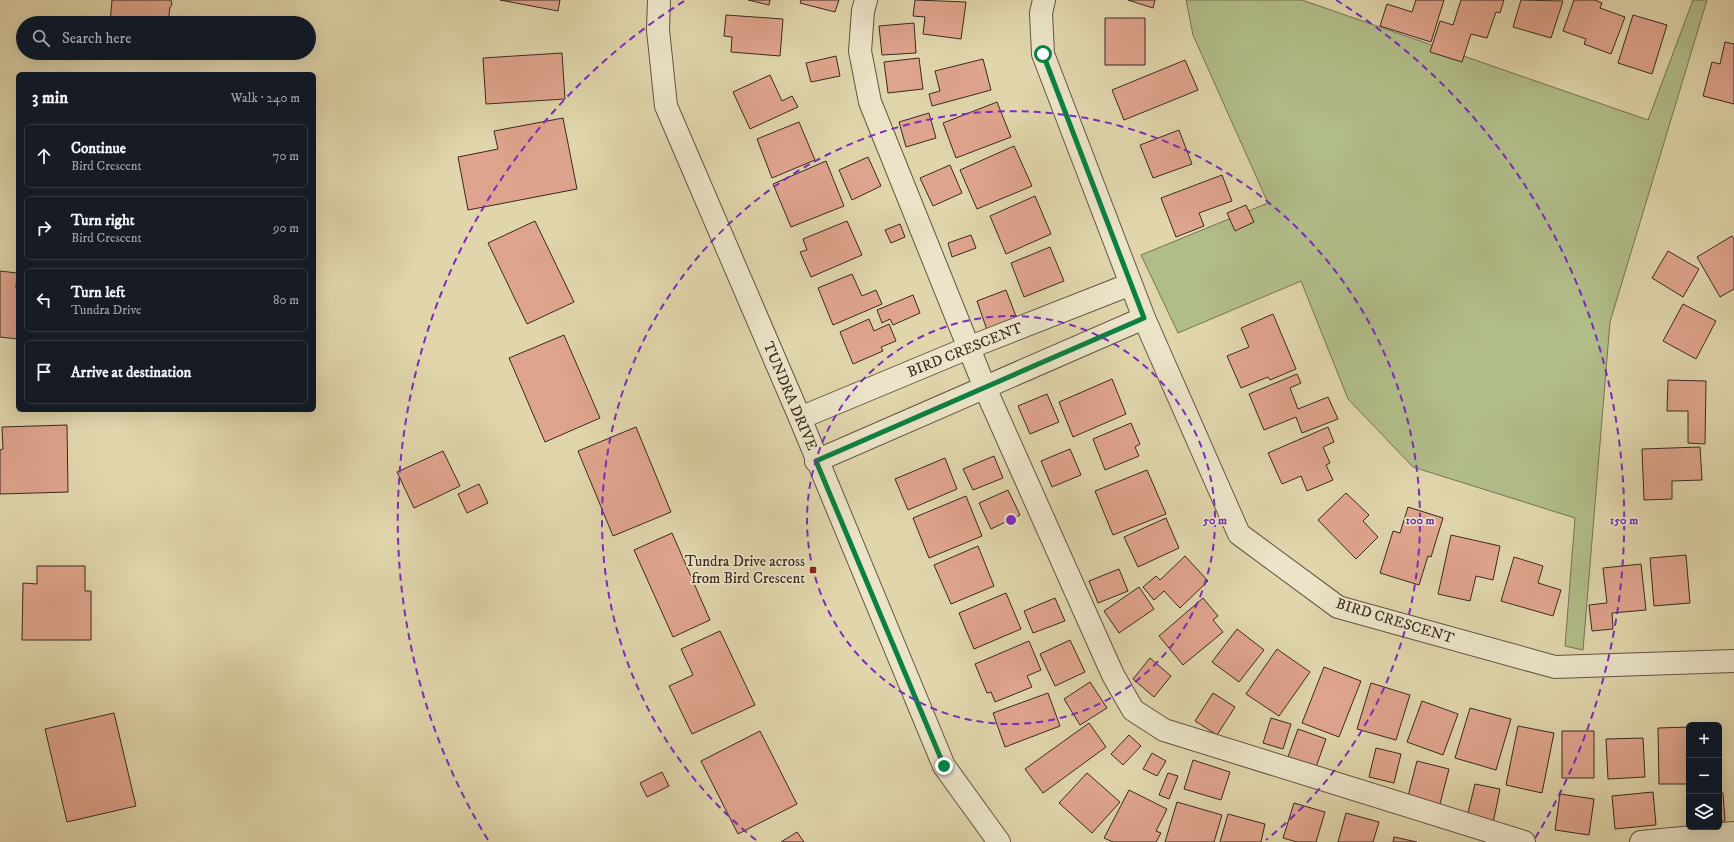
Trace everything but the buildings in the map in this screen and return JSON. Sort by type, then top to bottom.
[{"type":"street","name":"TUNDRA DRIVE","points":[[659,0],[658,30],[666,106],[800,418],[816,461],[944,766],[999,842]]},
{"type":"street","points":[[866,0],[863,11],[860,51],[870,102],[984,388],[1113,675],[1133,710],[1164,730],[1524,842]]},
{"type":"street","name":"BIRD CRESCENT","points":[[1044,0],[1041,14],[1043,54],[1144,318],[1239,534],[1338,607],[1555,667],[1734,661]]},
{"type":"street","name":"BIRD CRESCENT","points":[[800,418],[968,348],[1131,284]]},
{"type":"street","points":[[816,461],[1144,318]]},
{"type":"street","points":[[1641,842],[1734,833]]},
{"type":"green space","points":[[1186,0],[1302,0],[1648,120],[1693,0],[1707,0],[1610,322],[1583,650],[1565,646],[1575,518],[1413,467],[1348,399],[1301,281],[1178,333],[1141,255],[1268,203],[1193,35]]},
{"type":"place","name":"Tundra Drive across from Bird Crescent","points":[[813,570]]},
{"type":"route","points":[[944,766],[816,461],[1144,318],[1043,54]]}]
